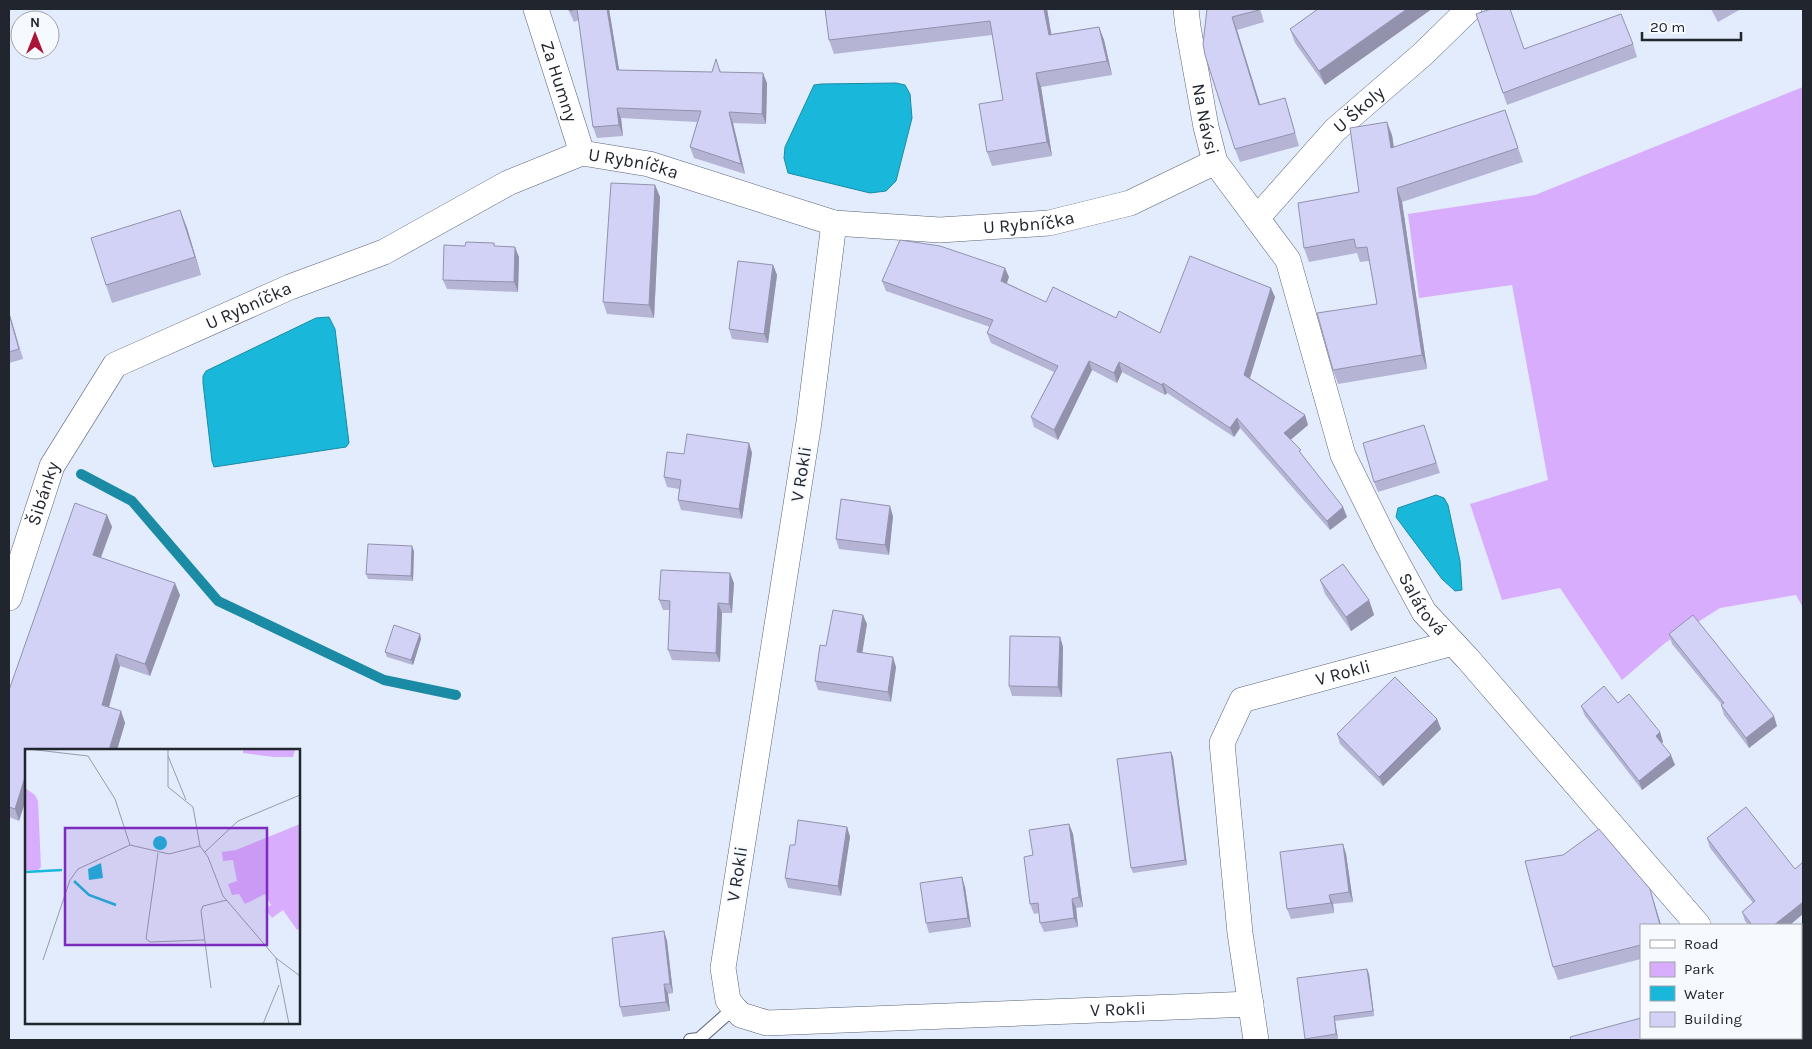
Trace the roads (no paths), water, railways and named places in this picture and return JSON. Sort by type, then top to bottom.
[{"type":"street","name":"Za Humny","points":[[536,9],[582,153]]},
{"type":"street","name":"Na Návsi","points":[[1186,9],[1206,126],[1215,162],[1257,218]]},
{"type":"street","name":"U Školy","points":[[1257,218],[1335,130],[1423,54],[1469,9]]},
{"type":"street","name":"U Rybníčka","points":[[96,396],[115,365],[290,287],[384,252],[508,182],[582,153],[649,164],[834,223],[940,230],[1049,223],[1130,203],[1215,162]]},
{"type":"street","name":"Salátová","points":[[1257,218],[1288,260],[1343,455],[1387,544],[1424,612],[1453,642],[1697,924]]},
{"type":"street","name":"V Rokli","points":[[834,223],[809,422],[723,968],[728,1000],[741,1015],[767,1024],[1250,1004]]},
{"type":"street","name":"Šibánky","points":[[9,598],[52,466],[96,396]]},
{"type":"street","name":"V Rokli","points":[[1256,1040],[1240,934],[1222,743],[1242,700],[1453,642]]},
{"type":"lane","points":[[690,1040],[699,1039],[734,1008]]},
{"type":"water","points":[[896,83],[905,85],[910,94],[912,118],[896,181],[886,191],[870,193],[788,173],[784,158],[785,147],[814,85]]},
{"type":"water","points":[[329,317],[335,329],[349,443],[346,447],[214,467],[203,383],[203,376],[206,371],[316,318]]},
{"type":"water","points":[[1436,495],[1444,498],[1448,505],[1460,561],[1462,590],[1455,591],[1442,579],[1396,517],[1398,508]]},
{"type":"waterway","points":[[81,474],[132,501],[218,601],[384,680],[456,695]]}]
